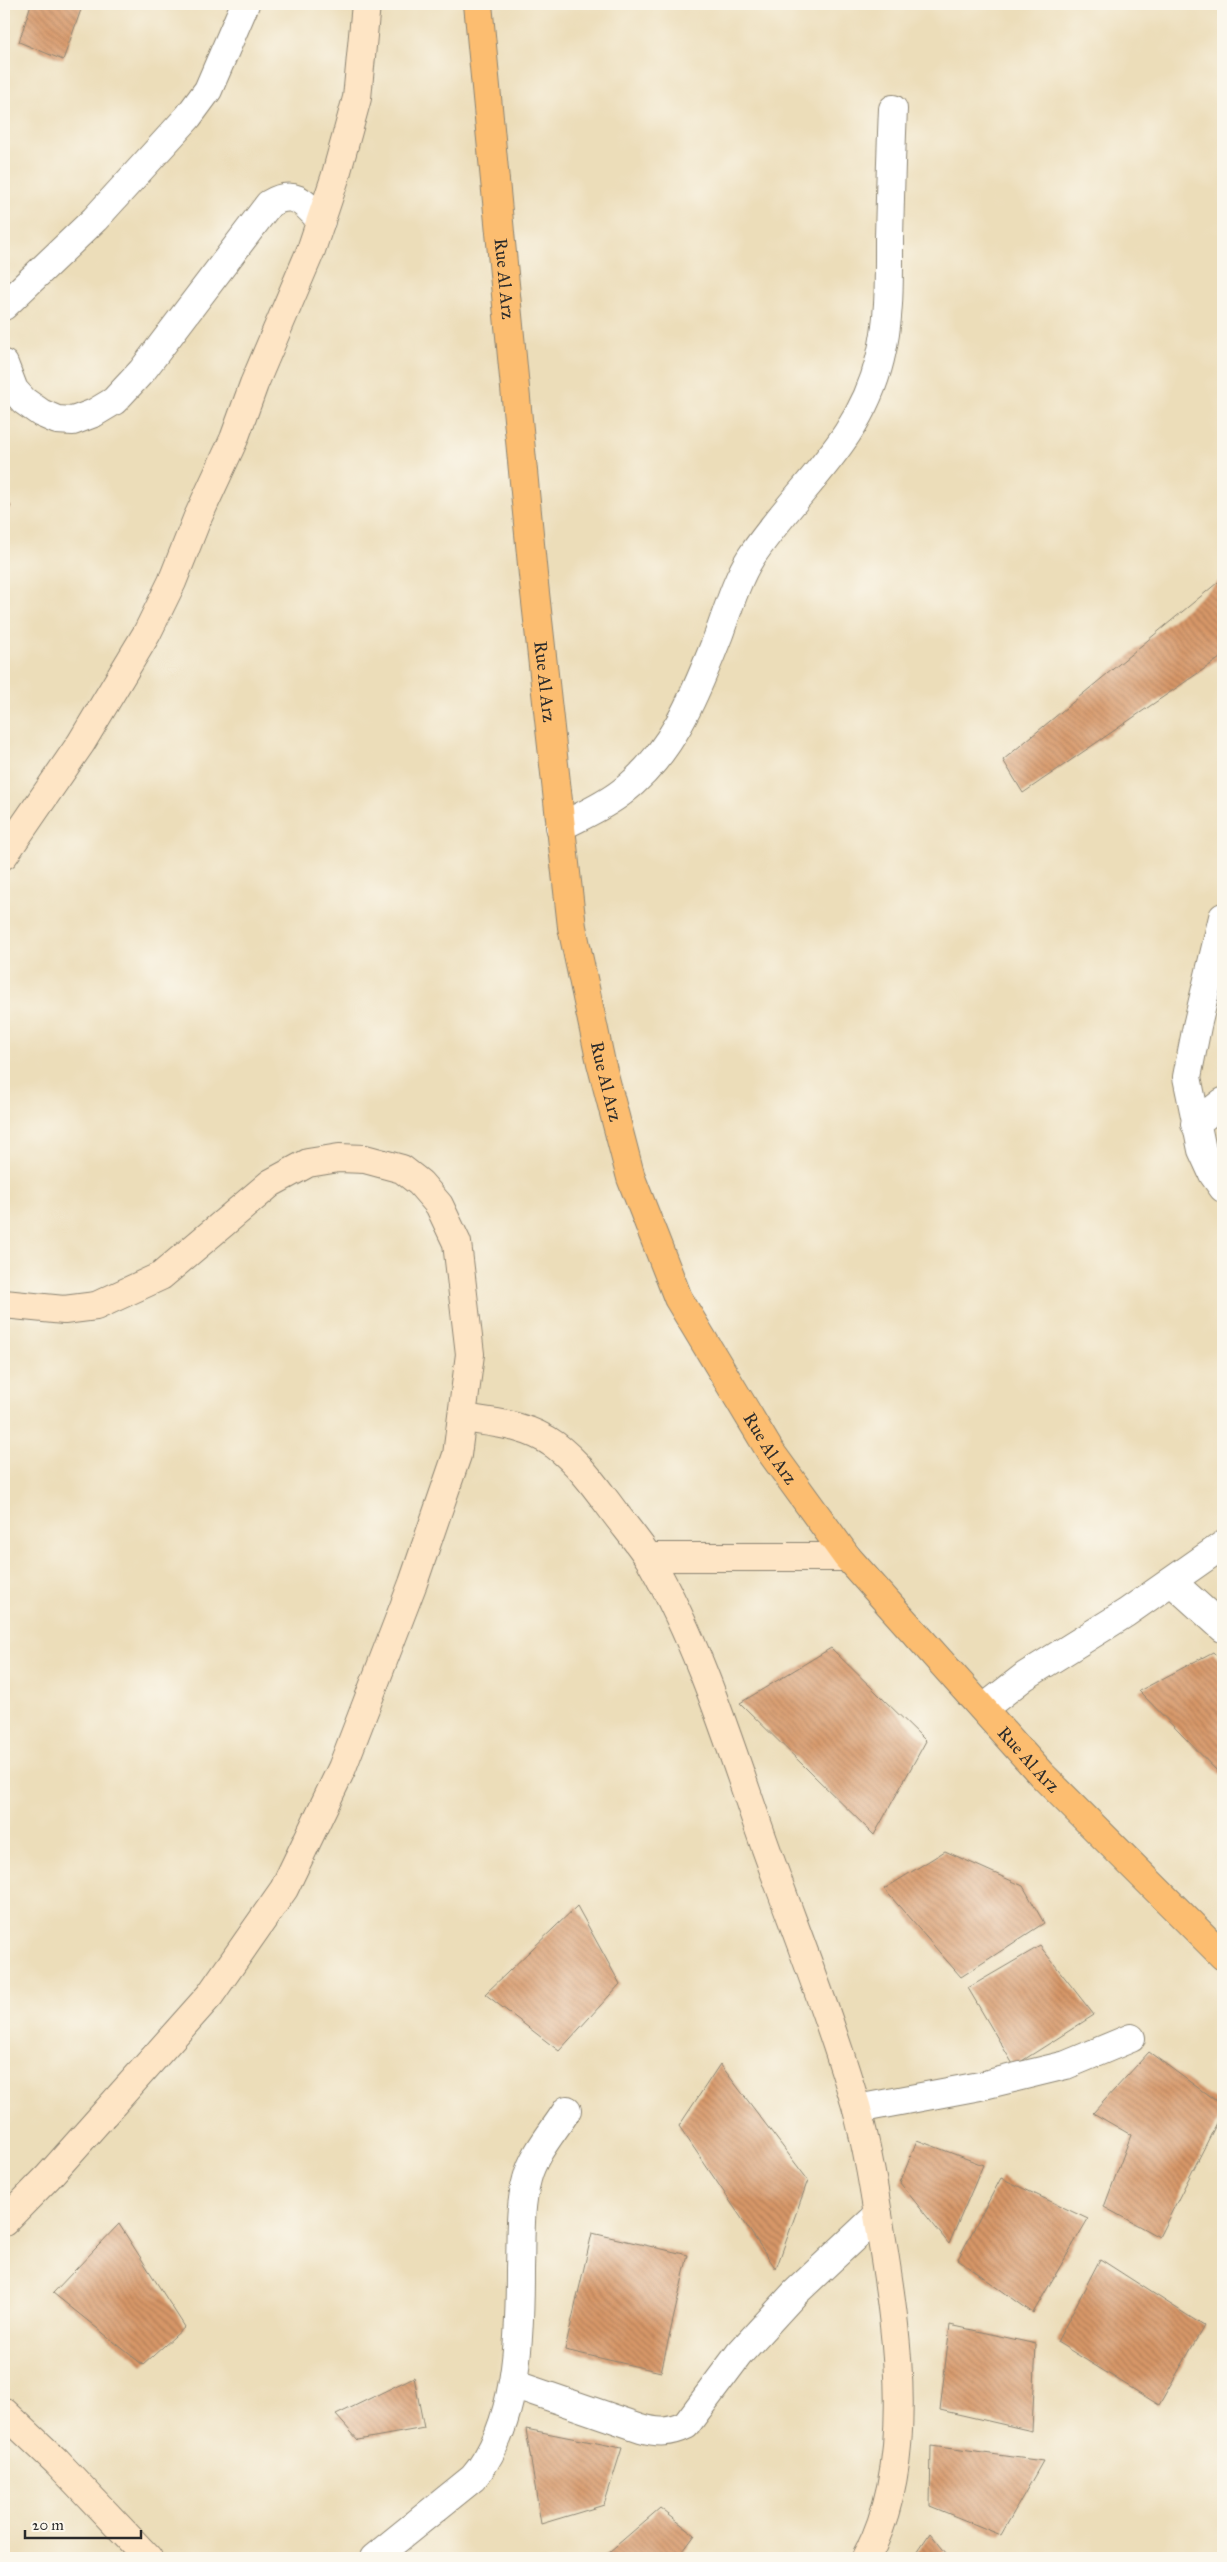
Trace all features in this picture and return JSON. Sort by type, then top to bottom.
[{"type":"main road","points":[[4,855],[81,743],[147,634],[172,582],[197,519],[234,439],[258,376],[311,250],[321,220],[357,98],[366,4]]},
{"type":"main road","name":"Rue Al Arz","points":[[478,4],[533,575],[572,927],[601,1063],[630,1178],[678,1298],[770,1451],[848,1557],[908,1627],[984,1708],[1042,1775],[1223,1956]]},
{"type":"main road","points":[[4,1304],[64,1310],[96,1306],[161,1276],[271,1182],[308,1163],[339,1158],[365,1159],[402,1169],[420,1183],[438,1205],[457,1243],[470,1354],[457,1455],[413,1583],[342,1768],[284,1889],[210,1995],[48,2176],[4,2222]]},
{"type":"main road","points":[[463,1418],[519,1427],[557,1447],[587,1476],[648,1557],[687,1630],[715,1698],[764,1842],[833,2032],[857,2110],[878,2215],[890,2290],[900,2404],[894,2470],[878,2536],[866,2558]]},
{"type":"main road","points":[[648,1557],[848,1557]]},
{"type":"main road","points":[[4,2412],[57,2462],[148,2558]]},
{"type":"street","points":[[4,306],[95,219],[188,117],[208,90],[245,4]]},
{"type":"street","points":[[560,827],[598,808],[622,792],[659,756],[678,728],[695,695],[750,560],[779,517],[836,452],[854,425],[865,403],[880,360],[886,322],[893,109]]},
{"type":"street","points":[[4,364],[14,390],[24,401],[41,413],[57,420],[73,421],[94,413],[114,401],[142,371],[269,204],[278,198],[295,198],[304,203],[321,220]]},
{"type":"street","points":[[1223,917],[1196,1026],[1187,1077],[1195,1124],[1202,1150],[1213,1174],[1223,1188]]},
{"type":"street","points":[[1195,1124],[1223,1102]]},
{"type":"street","points":[[984,1708],[1025,1676],[1172,1582],[1223,1545]]},
{"type":"street","points":[[1172,1582],[1223,1628]]},
{"type":"street","points":[[857,2110],[980,2086],[1066,2065],[1131,2038]]},
{"type":"street","points":[[374,2558],[473,2478],[485,2464],[497,2438],[513,2384],[520,2287],[522,2207],[527,2177],[567,2110]]},
{"type":"street","points":[[513,2384],[652,2431],[675,2430],[686,2425],[739,2354],[795,2293],[878,2215]]},
{"type":"building","points":[[31,4],[83,4],[63,60],[19,42]]},
{"type":"building","points":[[4,502],[11,506],[4,515]]},
{"type":"building","points":[[1223,578],[1223,656],[1023,793],[1003,760]]},
{"type":"building","points":[[831,1648],[926,1741],[874,1835],[740,1703]]},
{"type":"building","points":[[1213,1652],[1223,1662],[1223,1777],[1139,1691]]},
{"type":"building","points":[[945,1851],[1023,1886],[1044,1923],[961,1977],[884,1889]]},
{"type":"building","points":[[577,1906],[620,1984],[559,2051],[485,1994]]},
{"type":"building","points":[[1040,1946],[1094,2015],[1014,2066],[968,1988]]},
{"type":"building","points":[[1149,2052],[1223,2106],[1223,2111],[1159,2237],[1104,2207],[1131,2135],[1093,2113]]},
{"type":"building","points":[[720,2064],[808,2180],[776,2269],[679,2126]]},
{"type":"building","points":[[917,2140],[983,2165],[949,2244],[900,2183]]},
{"type":"building","points":[[1001,2178],[1088,2219],[1033,2313],[958,2259]]},
{"type":"building","points":[[119,2224],[185,2327],[143,2365],[53,2293]]},
{"type":"building","points":[[592,2233],[688,2255],[661,2372],[565,2350]]},
{"type":"building","points":[[1100,2259],[1204,2326],[1159,2405],[1057,2342]]},
{"type":"building","points":[[950,2325],[1036,2344],[1032,2431],[940,2410]]},
{"type":"building","points":[[414,2377],[424,2428],[358,2440],[336,2415]]},
{"type":"building","points":[[526,2429],[622,2448],[604,2505],[541,2524]]},
{"type":"building","points":[[931,2446],[1043,2461],[1001,2535],[930,2506]]},
{"type":"building","points":[[660,2508],[695,2535],[678,2558],[602,2558]]},
{"type":"building","points":[[930,2533],[950,2558],[913,2558]]}]
